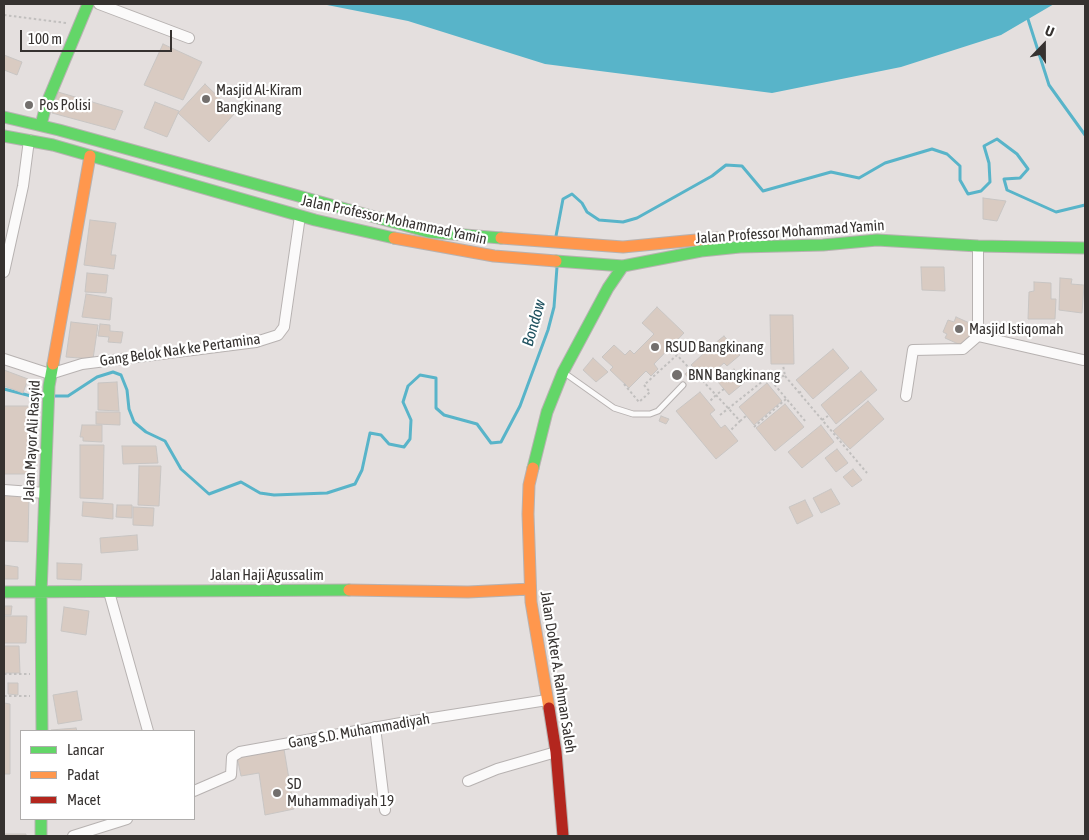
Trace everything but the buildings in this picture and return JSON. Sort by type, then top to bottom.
[{"type":"main road","points":[[41,125],[46,105],[88,4]]},
{"type":"main road","name":"Jalan Professor Mohammad Yamin","points":[[4,117],[41,125],[252,185],[429,232],[622,247],[672,241],[818,233],[882,233],[1085,241]]},
{"type":"main road","name":"Jalan Professor Mohammad Yamin","points":[[4,136],[30,140],[90,156],[300,216],[428,245],[494,256],[578,261],[623,266],[701,251],[740,247],[823,245],[877,240],[978,246],[1085,248]]},
{"type":"main road","name":"Jalan Mayor Ali Rasyid","points":[[42,730],[41,593],[50,374],[90,156]]},
{"type":"main road","points":[[249,201],[252,185]]},
{"type":"main road","points":[[602,264],[608,288]]},
{"type":"main road","name":"Jalan Dokter A. Rahman Saleh","points":[[563,836],[556,752],[530,589],[529,485],[547,412],[563,372],[608,288],[623,266]]},
{"type":"main road","name":"Jalan Haji Agussalim","points":[[4,592],[297,589],[468,592],[530,589]]},
{"type":"main road","points":[[40,836],[41,820]]},
{"type":"street","points":[[99,4],[190,38]]},
{"type":"street","points":[[4,272],[23,186],[30,140]]},
{"type":"street","name":"Gang Belok Nak ke Pertamina","points":[[50,374],[82,364],[256,342],[278,335],[284,327],[300,216]]},
{"type":"street","points":[[906,396],[913,350],[963,349],[978,336],[978,246]]},
{"type":"street","points":[[978,336],[1083,360]]},
{"type":"street","points":[[4,359],[50,374]]},
{"type":"street","points":[[4,490],[45,493]]},
{"type":"street","points":[[109,592],[148,730]]},
{"type":"street","name":"Gang S.D. Muhammadiyah","points":[[195,791],[231,775],[232,757],[240,752],[547,700]]},
{"type":"street","points":[[375,728],[386,810]]},
{"type":"street","points":[[468,781],[497,769],[556,752]]},
{"type":"street","points":[[73,836],[124,820]]},
{"type":"lane","points":[[563,372],[614,408],[632,414],[650,414],[658,411],[683,385]]},
{"type":"path","points":[[4,15],[79,24]]},
{"type":"path","points":[[624,384],[639,402],[650,392],[644,385],[677,355],[690,369]]},
{"type":"path","points":[[783,365],[785,376],[867,473]]},
{"type":"path","points":[[720,415],[768,377],[785,376]]},
{"type":"path","points":[[699,377],[740,421]]},
{"type":"path","points":[[768,377],[806,422]]},
{"type":"path","points":[[709,402],[724,389]]},
{"type":"path","points":[[799,393],[803,390]]},
{"type":"path","points":[[754,427],[786,399]]},
{"type":"path","points":[[730,430],[746,416]]},
{"type":"path","points":[[822,420],[828,416]]},
{"type":"path","points":[[4,674],[43,674]]},
{"type":"path","points":[[4,696],[42,696]]},
{"type":"water","points":[[322,4],[1054,4],[1001,35],[901,67],[772,93],[545,64],[408,21]]},
{"type":"waterway","name":"Bondow","points":[[1027,16],[1049,85],[1085,135]]},
{"type":"waterway","name":"Bondow","points":[[556,236],[563,199],[572,194],[582,203],[587,212],[599,220],[623,222],[637,218],[712,176],[726,165],[742,166],[763,191],[831,172],[859,178],[885,163],[932,149],[947,154],[960,166],[960,180],[968,194],[981,191],[990,182],[989,163],[984,146],[997,139],[1017,154],[1028,169],[1020,178],[1004,179],[1007,190],[1056,212],[1085,205]]},
{"type":"waterway","name":"Bondow","points":[[53,396],[68,396],[97,377],[113,372],[121,375],[127,390],[129,409],[134,422],[146,432],[165,441],[181,469],[209,494],[241,482],[260,493],[274,495],[327,493],[355,484],[362,470],[370,433],[381,435],[389,444],[404,447],[410,439],[411,420],[403,402],[408,386],[420,375],[436,378],[436,408],[444,415],[477,424],[491,443],[501,442],[520,406],[548,330],[554,307],[557,267]]},
{"type":"waterway","name":"Bondow","points":[[4,389],[35,397],[45,396]]},
{"type":"traffic: fast","points":[[41,125],[46,105],[88,4]]},
{"type":"traffic: fast","points":[[4,117],[59,130],[429,232],[501,238]]},
{"type":"traffic: fast","points":[[4,136],[53,145],[315,220],[394,238]]},
{"type":"traffic: fast","points":[[556,261],[623,266],[701,251],[740,247],[823,245],[877,240],[978,246],[1085,248]]},
{"type":"traffic: fast","points":[[533,468],[547,412],[563,372],[608,288],[623,266]]},
{"type":"traffic: fast","points":[[42,730],[41,593],[49,386],[53,364]]},
{"type":"traffic: fast","points":[[4,592],[349,590]]},
{"type":"traffic: fast","points":[[41,820],[41,836]]},
{"type":"traffic: slow","points":[[53,364],[90,156]]},
{"type":"traffic: slow","points":[[394,238],[494,256],[556,261]]},
{"type":"traffic: slow","points":[[501,238],[623,247],[717,238]]},
{"type":"traffic: slow","points":[[533,468],[529,485],[528,514],[531,602],[549,708]]},
{"type":"traffic: slow","points":[[349,590],[468,592],[530,589]]},
{"type":"traffic: jam","points":[[549,708],[556,752],[563,836]]},
{"type":"place","name":"Masjid Al-Kiram Bangkinang","points":[[206,99]]},
{"type":"place","name":"Pos Polisi","points":[[29,105]]},
{"type":"place","name":"Masjid Istiqomah","points":[[959,329]]},
{"type":"place","name":"RSUD Bangkinang","points":[[655,347]]},
{"type":"place","name":"BNN Bangkinang","points":[[677,375]]},
{"type":"place","name":"SD Muhammadiyah 19","points":[[277,793]]}]
